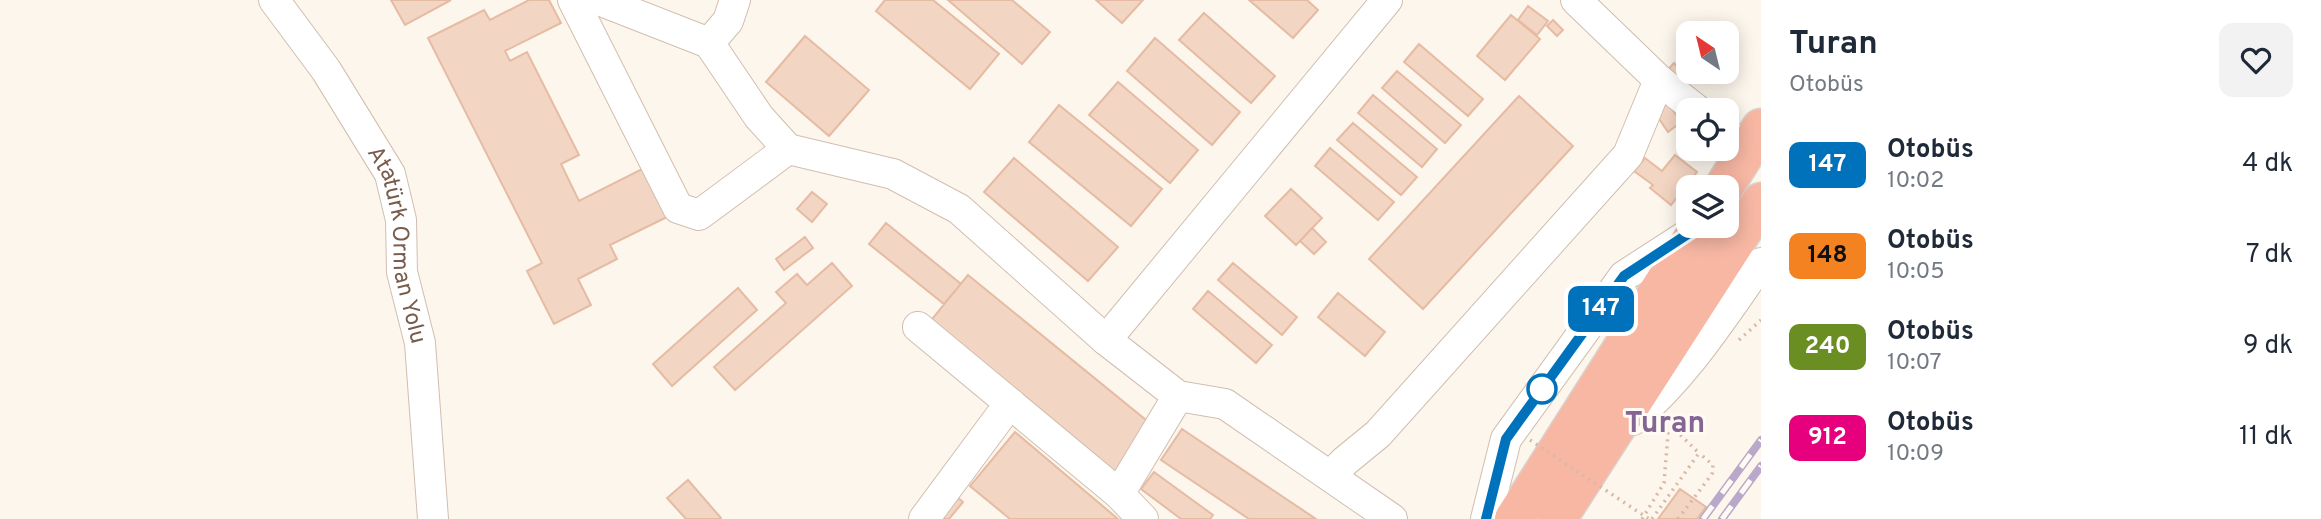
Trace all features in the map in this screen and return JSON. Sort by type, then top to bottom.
[{"type":"highway","points":[[1729,175],[1745,138]]},
{"type":"highway","points":[[1557,519],[1761,202]]},
{"type":"highway","points":[[1514,519],[1692,238]]},
{"type":"street","name":"Atatürk Orman Yolu","points":[[274,0],[326,70],[390,174],[401,220],[402,272],[420,343],[433,519]]},
{"type":"street","points":[[573,0],[678,208],[699,215],[788,149]]},
{"type":"street","points":[[599,0],[709,43],[759,117],[788,149],[893,174],[959,209],[1106,340],[1178,396],[1225,404],[1392,519]]},
{"type":"street","points":[[709,43],[728,21],[735,0]]},
{"type":"street","points":[[1106,340],[1387,0]]},
{"type":"street","points":[[1576,0],[1682,98]]},
{"type":"street","points":[[1331,475],[1378,434],[1628,155],[1659,79]]},
{"type":"street","points":[[1486,519],[1506,439],[1624,276],[1682,238]]},
{"type":"street","points":[[1605,443],[1648,408],[1694,356],[1761,264]]},
{"type":"street","points":[[918,327],[1119,494],[1143,519]]},
{"type":"street","points":[[1119,494],[1178,396]]},
{"type":"street","points":[[924,519],[1010,403]]},
{"type":"path","points":[[1642,519],[1664,483],[1668,434],[1660,415],[1713,465],[1712,474],[1678,519]]},
{"type":"path","points":[[1530,440],[1650,519],[1699,453]]},
{"type":"building","points":[[391,0],[451,0],[405,25]]},
{"type":"building","points":[[529,0],[549,0],[561,23],[505,51],[510,61],[527,52],[579,155],[561,164],[579,201],[642,169],[667,217],[610,245],[617,259],[578,279],[591,305],[554,324],[527,271],[542,263],[428,38],[484,10],[490,20]]},
{"type":"building","points":[[885,0],[933,0],[999,54],[970,89],[876,11]]},
{"type":"building","points":[[948,0],[1012,0],[1050,32],[1022,64]]},
{"type":"building","points":[[1096,0],[1143,0],[1122,23]]},
{"type":"building","points":[[1249,0],[1307,0],[1318,10],[1293,38]]},
{"type":"building","points":[[1528,6],[1548,21],[1537,35],[1518,20]]},
{"type":"building","points":[[1204,13],[1275,76],[1251,103],[1179,40]]},
{"type":"building","points":[[1511,15],[1540,39],[1505,80],[1477,56]]},
{"type":"building","points":[[1553,20],[1563,30],[1557,36],[1547,26]]},
{"type":"building","points":[[805,36],[869,90],[829,136],[766,82]]},
{"type":"building","points":[[1155,38],[1240,112],[1212,145],[1127,71]]},
{"type":"building","points":[[1419,44],[1483,99],[1468,116],[1404,62]]},
{"type":"building","points":[[1674,63],[1676,84],[1675,85],[1664,74]]},
{"type":"building","points":[[1397,71],[1461,125],[1445,143],[1382,88]]},
{"type":"building","points":[[1118,82],[1198,150],[1170,183],[1089,115]]},
{"type":"building","points":[[1373,95],[1437,149],[1422,167],[1358,113]]},
{"type":"building","points":[[1519,96],[1573,146],[1423,309],[1369,259]]},
{"type":"building","points":[[1666,101],[1676,115],[1676,126],[1668,132],[1653,110]]},
{"type":"building","points":[[1059,105],[1162,189],[1131,226],[1029,142]]},
{"type":"building","points":[[1353,123],[1417,177],[1401,195],[1337,140]]},
{"type":"building","points":[[1330,148],[1394,202],[1378,220],[1315,166]]},
{"type":"building","points":[[1675,155],[1676,161],[1683,161],[1697,172],[1695,175],[1676,175],[1676,199],[1671,205],[1650,188],[1653,185],[1634,171],[1645,158],[1662,171]]},
{"type":"building","points":[[1014,158],[1118,247],[1088,281],[984,192]]},
{"type":"building","points":[[1291,189],[1322,218],[1296,245],[1265,216]]},
{"type":"building","points":[[812,192],[827,204],[812,222],[797,209]]},
{"type":"building","points":[[886,223],[961,284],[944,304],[869,244]]},
{"type":"building","points":[[1312,228],[1326,242],[1314,254],[1300,241]]},
{"type":"building","points":[[805,237],[813,248],[784,270],[776,259]]},
{"type":"building","points":[[832,263],[852,286],[735,390],[714,367],[786,303],[776,292],[797,274],[807,285]]},
{"type":"building","points":[[1233,263],[1297,317],[1282,335],[1218,280]]},
{"type":"building","points":[[968,275],[1157,429],[1117,478],[928,324]]},
{"type":"building","points":[[738,288],[757,310],[672,386],[653,364]]},
{"type":"building","points":[[1208,291],[1272,345],[1256,363],[1193,309]]},
{"type":"building","points":[[1338,293],[1385,332],[1365,356],[1318,317]]},
{"type":"building","points":[[1182,429],[1316,519],[1249,519],[1161,460]]},
{"type":"building","points":[[1015,432],[1118,519],[1010,519],[970,486]]},
{"type":"building","points":[[1154,472],[1213,515],[1210,519],[1181,519],[1141,489]]},
{"type":"building","points":[[688,480],[720,519],[686,519],[667,498]]},
{"type":"building","points":[[1680,489],[1706,507],[1697,519],[1658,519]]},
{"type":"building","points":[[956,496],[963,502],[949,519],[937,519]]},
{"type":"railway","points":[[1703,519],[1761,440]]},
{"type":"railway","points":[[1722,519],[1761,466]]},
{"type":"bus line","name":"147","points":[[1486,519],[1506,439],[1624,276],[1683,238]]},
{"type":"district","name":"Turan","points":[[1665,422]]}]
